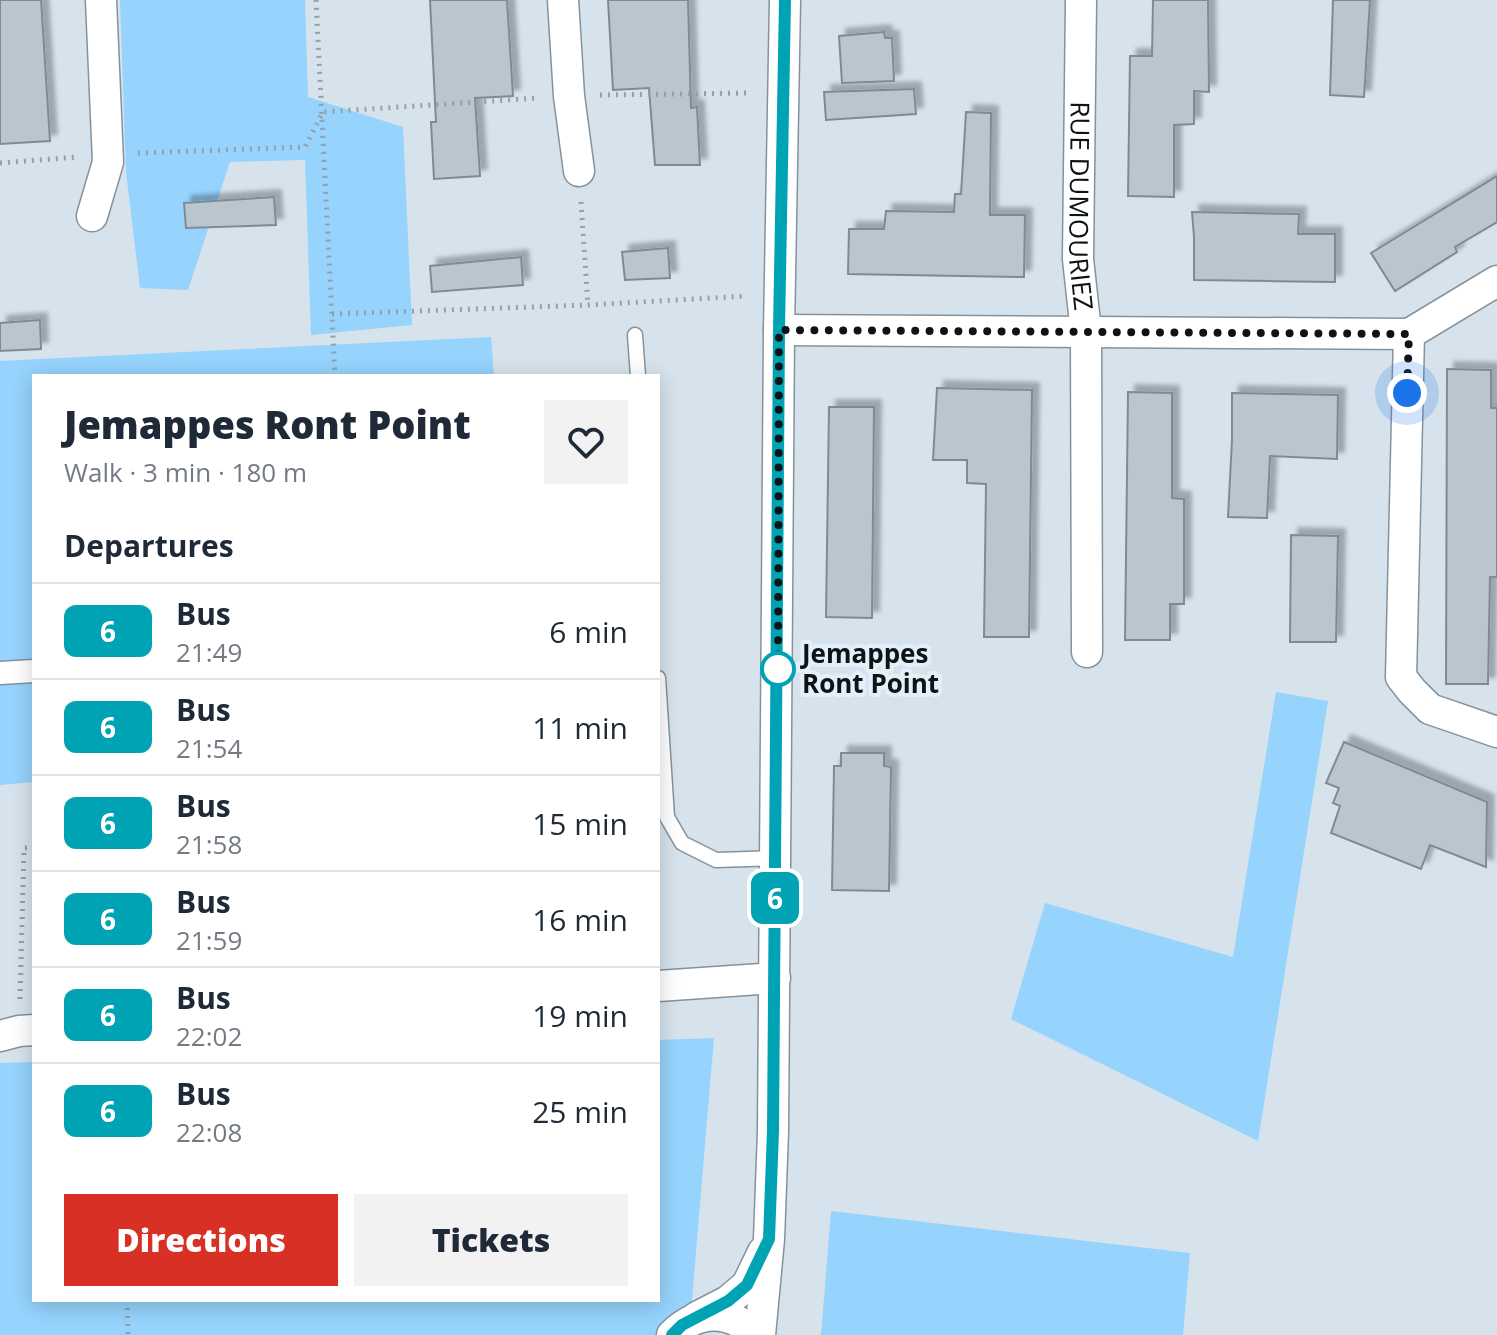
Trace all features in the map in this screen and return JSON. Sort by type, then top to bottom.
[{"type":"street","points":[[92,216],[108,162],[101,0]]},
{"type":"street","points":[[563,0],[569,96],[579,171]]},
{"type":"street","points":[[758,1335],[769,1239],[773,1131],[779,330],[785,0]]},
{"type":"street","name":"RUE DUMOURIEZ","points":[[1081,0],[1078,259],[1086,332],[1087,652]]},
{"type":"street","points":[[779,330],[1409,334],[1497,281]]},
{"type":"street","points":[[1409,334],[1401,677],[1430,709],[1497,732]]},
{"type":"street","points":[[0,673],[32,671]]},
{"type":"street","points":[[660,986],[775,978]]},
{"type":"street","points":[[672,1335],[682,1325],[728,1301],[747,1285],[769,1239]]},
{"type":"street","points":[[697,1317],[714,1315],[732,1318],[758,1335]]},
{"type":"lane","points":[[635,335],[638,374]]},
{"type":"lane","points":[[660,709],[667,817],[682,843],[716,860],[776,858]]},
{"type":"path","points":[[316,0],[335,374]]},
{"type":"path","points":[[323,112],[569,96],[711,92],[783,94]]},
{"type":"path","points":[[0,163],[108,154],[305,147],[323,112]]},
{"type":"path","points":[[579,171],[588,305]]},
{"type":"path","points":[[332,314],[780,295]]},
{"type":"path","points":[[18,1032],[24,848],[32,847]]},
{"type":"path","points":[[127,1302],[128,1335]]},
{"type":"shaded area","points":[[120,0],[305,0],[308,97],[403,127],[412,325],[311,335],[305,160],[230,162],[188,290],[140,288],[126,172]]},
{"type":"shaded area","points":[[491,337],[494,374],[32,374],[32,782],[0,785],[0,361]]},
{"type":"shaded area","points":[[1276,692],[1328,701],[1258,1141],[1011,1019],[1045,903],[1233,957]]},
{"type":"shaded area","points":[[714,1038],[689,1335],[0,1335],[0,1063],[32,1062],[32,1302],[660,1302],[660,1040]]},
{"type":"shaded area","points":[[831,1211],[1190,1253],[1183,1335],[821,1335]]},
{"type":"building","points":[[0,0],[41,0],[50,141],[0,144]]},
{"type":"building","points":[[430,0],[507,0],[513,96],[475,98],[480,176],[434,179],[431,122],[436,122]]},
{"type":"building","points":[[608,0],[688,0],[691,108],[697,107],[700,165],[655,165],[649,88],[613,90]]},
{"type":"building","points":[[1153,0],[1208,0],[1209,92],[1194,91],[1194,124],[1174,125],[1174,197],[1128,196],[1130,56],[1152,56]]},
{"type":"building","points":[[1333,0],[1370,0],[1364,97],[1330,95]]},
{"type":"building","points":[[884,32],[885,38],[892,38],[894,81],[842,83],[839,36]]},
{"type":"building","points":[[914,89],[916,114],[826,120],[824,92]]},
{"type":"building","points":[[966,112],[991,113],[990,215],[1025,215],[1024,277],[848,274],[849,229],[884,229],[886,211],[954,212],[955,194],[961,194]]},
{"type":"building","points":[[1497,176],[1497,222],[1455,247],[1457,252],[1395,291],[1371,253]]},
{"type":"building","points":[[274,197],[276,225],[186,228],[184,203]]},
{"type":"building","points":[[1192,212],[1299,214],[1298,234],[1335,234],[1335,282],[1194,280]]},
{"type":"building","points":[[668,248],[670,278],[625,280],[622,252]]},
{"type":"building","points":[[521,257],[523,285],[432,292],[430,266]]},
{"type":"building","points":[[40,320],[41,349],[0,351],[0,323]]},
{"type":"building","points":[[1447,369],[1491,370],[1491,408],[1497,408],[1497,577],[1490,577],[1488,684],[1446,684]]},
{"type":"building","points":[[937,388],[1032,390],[1029,637],[984,637],[986,484],[967,483],[967,460],[933,460]]},
{"type":"building","points":[[1128,392],[1172,393],[1172,498],[1184,499],[1184,604],[1170,604],[1170,640],[1125,640]]},
{"type":"building","points":[[1232,393],[1338,395],[1337,459],[1270,456],[1267,518],[1228,517]]},
{"type":"building","points":[[829,407],[874,407],[872,618],[826,617]]},
{"type":"building","points":[[1291,535],[1338,536],[1336,642],[1290,642]]},
{"type":"building","points":[[1344,742],[1487,802],[1486,867],[1430,845],[1421,869],[1331,833],[1340,806],[1333,803],[1339,788],[1326,783]]},
{"type":"building","points":[[841,753],[884,753],[884,766],[891,767],[889,891],[832,890],[834,766],[841,766]]},
{"type":"bus line","name":"6","points":[[672,1335],[682,1325],[728,1301],[747,1285],[769,1239],[773,1131],[779,330],[785,0]]},
{"type":"place","name":"Jemappes Ront Point","points":[[778,669]]},
{"type":"route","points":[[778,669],[779,330],[1409,334],[1407,393]]}]
